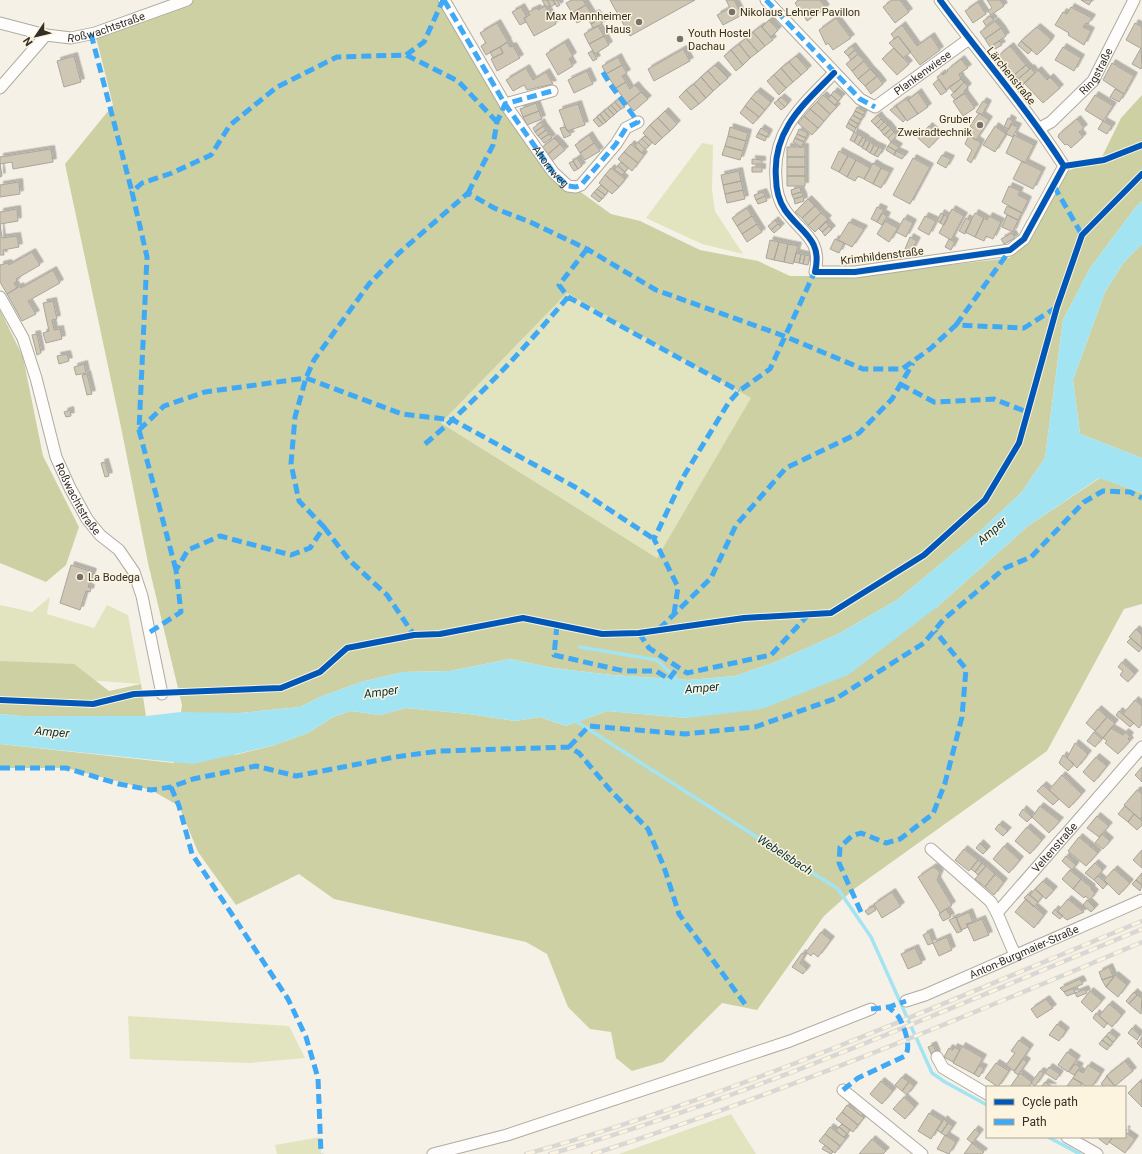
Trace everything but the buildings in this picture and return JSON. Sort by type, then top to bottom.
[{"type":"street","name":"Roßwachtstraße","points":[[0,23],[46,35],[71,38],[95,33],[187,0]]},
{"type":"street","name":"Ahornweg","points":[[444,0],[505,104],[553,172],[568,186],[576,187],[581,185],[616,144],[626,128],[638,122]]},
{"type":"street","points":[[766,0],[834,73]]},
{"type":"street","name":"Lärchenstraße","points":[[940,0],[1040,128],[1064,166]]},
{"type":"street","name":"Ringstraße","points":[[1040,128],[1051,122],[1093,81],[1134,0]]},
{"type":"street","points":[[0,88],[46,35]]},
{"type":"street","name":"Plankenwiese","points":[[834,73],[860,99],[875,107],[969,39]]},
{"type":"street","name":"Krimhildenstraße","points":[[834,73],[799,109],[790,122],[779,141],[775,166],[780,199],[785,210],[806,232],[815,245],[817,262],[815,272],[855,272],[1010,250],[1024,239],[1064,166]]},
{"type":"street","points":[[505,104],[552,92]]},
{"type":"street","name":"Roßwachtstraße","points":[[0,297],[23,338],[36,378],[56,457],[70,488],[87,519],[100,535],[119,550],[134,572],[142,596],[162,694]]},
{"type":"street","name":"Veltenstraße","points":[[997,913],[1142,747]]},
{"type":"street","points":[[931,849],[991,902],[1015,955]]},
{"type":"street","name":"Anton-Burgmaier-Straße","points":[[906,1001],[926,995],[1142,900]]},
{"type":"street","points":[[433,1154],[507,1135],[783,1044],[871,1009]]},
{"type":"street","points":[[937,1057],[943,1068],[986,1093]]},
{"type":"street","points":[[843,1090],[922,1154]]},
{"type":"street","points":[[1069,1138],[1097,1154]]},
{"type":"green space","points":[[187,0],[444,0],[553,172],[611,214],[640,221],[700,250],[758,261],[790,276],[855,276],[1009,258],[1028,243],[1067,172],[1074,168],[1099,163],[1121,118],[1142,95],[1142,201],[1135,208],[1090,268],[1063,320],[1045,458],[1021,493],[980,531],[897,600],[838,634],[773,663],[735,676],[688,680],[612,675],[553,668],[510,659],[450,671],[403,672],[361,682],[320,697],[300,707],[240,713],[235,755],[275,745],[308,733],[333,717],[351,711],[380,715],[406,708],[469,714],[515,721],[540,717],[566,726],[607,711],[687,718],[937,607],[1028,526],[1100,478],[1142,493],[1142,604],[1124,609],[1047,751],[854,889],[824,916],[757,1010],[722,1003],[663,1062],[632,1071],[616,1058],[611,1032],[590,1029],[568,1007],[547,954],[526,942],[334,899],[299,874],[236,905],[198,852],[179,806],[151,790],[66,768],[0,768],[0,744],[174,763],[182,705],[148,563],[121,427],[65,164],[113,105],[95,33]],"holes":[[[567,293],[751,398],[657,558],[441,423]]]},
{"type":"green space","points":[[702,143],[713,145],[712,190],[715,211],[743,254],[702,244],[646,218]]},
{"type":"green space","points":[[1142,244],[1142,458],[1080,434],[1073,380],[1105,292],[1124,262]]},
{"type":"green space","points":[[567,293],[752,398],[657,558],[441,423]]},
{"type":"green space","points":[[0,310],[23,357],[43,456],[79,527],[66,565],[46,582],[0,563]]},
{"type":"green space","points":[[50,597],[47,614],[94,628],[107,605],[128,615],[141,684],[0,674],[0,605],[32,612]]},
{"type":"green space","points":[[0,661],[74,664],[109,691],[141,684],[146,716],[21,716],[0,714]]},
{"type":"green space","points":[[128,1016],[289,1026],[305,1058],[249,1063],[130,1059]]},
{"type":"green space","points":[[731,1114],[756,1154],[619,1154]]},
{"type":"green space","points":[[321,1137],[321,1154],[277,1154],[275,1145]]},
{"type":"water","name":"Amper","points":[[1142,201],[1142,244],[1124,262],[1105,292],[1073,380],[1080,434],[1142,458],[1142,493],[1099,478],[1028,526],[937,607],[848,675],[762,709],[687,718],[607,711],[566,726],[540,717],[515,721],[469,714],[406,708],[380,715],[351,711],[333,717],[308,733],[275,745],[193,764],[0,744],[0,714],[21,716],[146,716],[181,712],[240,713],[300,707],[320,697],[361,682],[403,672],[450,671],[510,659],[553,668],[612,675],[688,680],[735,676],[773,663],[838,634],[897,600],[980,531],[1021,493],[1045,458],[1063,320],[1090,268],[1135,208]]},
{"type":"waterway","name":"Amper","points":[[580,647],[657,660],[681,683]]},
{"type":"waterway","name":"Webelsbach","points":[[574,720],[838,889],[871,937],[932,1073],[945,1082],[986,1104]]},
{"type":"waterway","name":"Webelsbach","points":[[1050,1138],[1080,1154]]},
{"type":"railway","points":[[526,1154],[683,1105],[837,1047],[1142,921]]},
{"type":"railway","points":[[550,1154],[701,1106],[849,1050],[1142,929]]},
{"type":"railway","points":[[593,1154],[663,1131],[801,1081],[938,1027],[1142,942]]},
{"type":"marked path","points":[[406,55],[424,42],[443,0]]},
{"type":"marked path","points":[[444,0],[505,104],[553,172],[568,186],[576,187],[581,185],[616,144],[626,128],[638,122],[610,84],[601,69]]},
{"type":"marked path","points":[[766,0],[860,99],[875,107]]},
{"type":"marked path","points":[[91,34],[132,192]]},
{"type":"marked path","points":[[176,570],[139,430],[147,257],[132,192],[142,183],[172,173],[211,155],[230,125],[277,87],[337,57],[406,55],[458,81],[497,122]]},
{"type":"marked path","points":[[468,193],[493,145],[497,122],[505,104],[552,91]]},
{"type":"marked path","points":[[1054,186],[1082,235]]},
{"type":"marked path","points":[[150,632],[181,612],[176,570],[188,550],[220,536],[291,555],[310,548],[324,527],[299,501],[291,464],[295,417],[306,378],[314,360],[369,284],[399,253],[468,193],[494,208],[530,222],[587,249],[656,290],[784,336],[863,369],[902,369],[930,349],[956,325],[1024,328],[1057,307]]},
{"type":"marked path","points":[[587,249],[559,285],[568,297],[739,391]]},
{"type":"marked path","points":[[956,325],[1010,250]]},
{"type":"marked path","points":[[674,614],[678,587],[654,539],[685,474],[729,402],[739,391],[770,369],[816,269]]},
{"type":"marked path","points":[[425,444],[500,374],[568,297]]},
{"type":"marked path","points":[[659,629],[711,578],[736,525],[786,468],[859,433],[892,399],[913,363]]},
{"type":"marked path","points":[[139,430],[164,406],[205,392],[306,378],[402,414],[453,420],[575,487],[654,539]]},
{"type":"marked path","points":[[900,384],[934,402],[994,399],[1027,412]]},
{"type":"marked path","points":[[569,747],[589,726],[685,734],[755,727],[837,698],[924,643],[944,619],[1005,568],[1031,557],[1084,502],[1103,491],[1130,492],[1142,498]]},
{"type":"marked path","points":[[324,527],[349,560],[387,595],[414,635]]},
{"type":"marked path","points":[[639,633],[649,648],[687,673],[771,655],[809,614]]},
{"type":"marked path","points":[[557,625],[554,655],[624,671],[656,671],[669,679],[678,667]]},
{"type":"marked path","points":[[861,912],[839,863],[840,847],[852,836],[861,833],[886,843],[900,839],[933,814],[945,783],[962,717],[966,669],[935,631]]},
{"type":"marked path","points":[[0,768],[66,768],[119,784],[151,790],[171,787],[193,779],[256,766],[296,776],[395,757],[440,751],[569,747],[579,753],[611,791],[648,829],[664,867],[679,914],[745,1004]]},
{"type":"marked path","points":[[171,787],[179,806],[192,854],[288,999],[306,1037],[318,1078],[321,1154]]},
{"type":"marked path","points":[[871,1009],[889,1007],[906,1001]]},
{"type":"marked path","points":[[843,1090],[858,1078],[905,1056],[908,1047],[905,1030],[898,1016],[889,1007]]},
{"type":"cycle path","points":[[940,0],[1035,123],[1064,166]]},
{"type":"cycle path","points":[[834,73],[801,107],[792,119],[779,146],[776,161],[777,191],[785,210],[809,237],[813,244],[817,261],[815,272],[855,272],[1010,250],[1024,239],[1064,166],[1104,160],[1142,145]]},
{"type":"cycle path","points":[[0,700],[93,704],[134,694],[281,688],[320,672],[347,648],[414,635],[440,634],[523,618],[602,634],[639,633],[744,618],[831,613],[924,555],[985,500],[1019,443],[1057,307],[1082,235],[1142,174]]},
{"type":"place","name":"Nikolaus Lehner Pavillon","points":[[732,12]]},
{"type":"place","name":"Max Mannheimer Haus","points":[[639,22]]},
{"type":"place","name":"Youth Hostel Dachau","points":[[680,39]]},
{"type":"place","name":"Gruber Zweiradtechnik","points":[[980,125]]},
{"type":"place","name":"La Bodega","points":[[80,577]]}]
